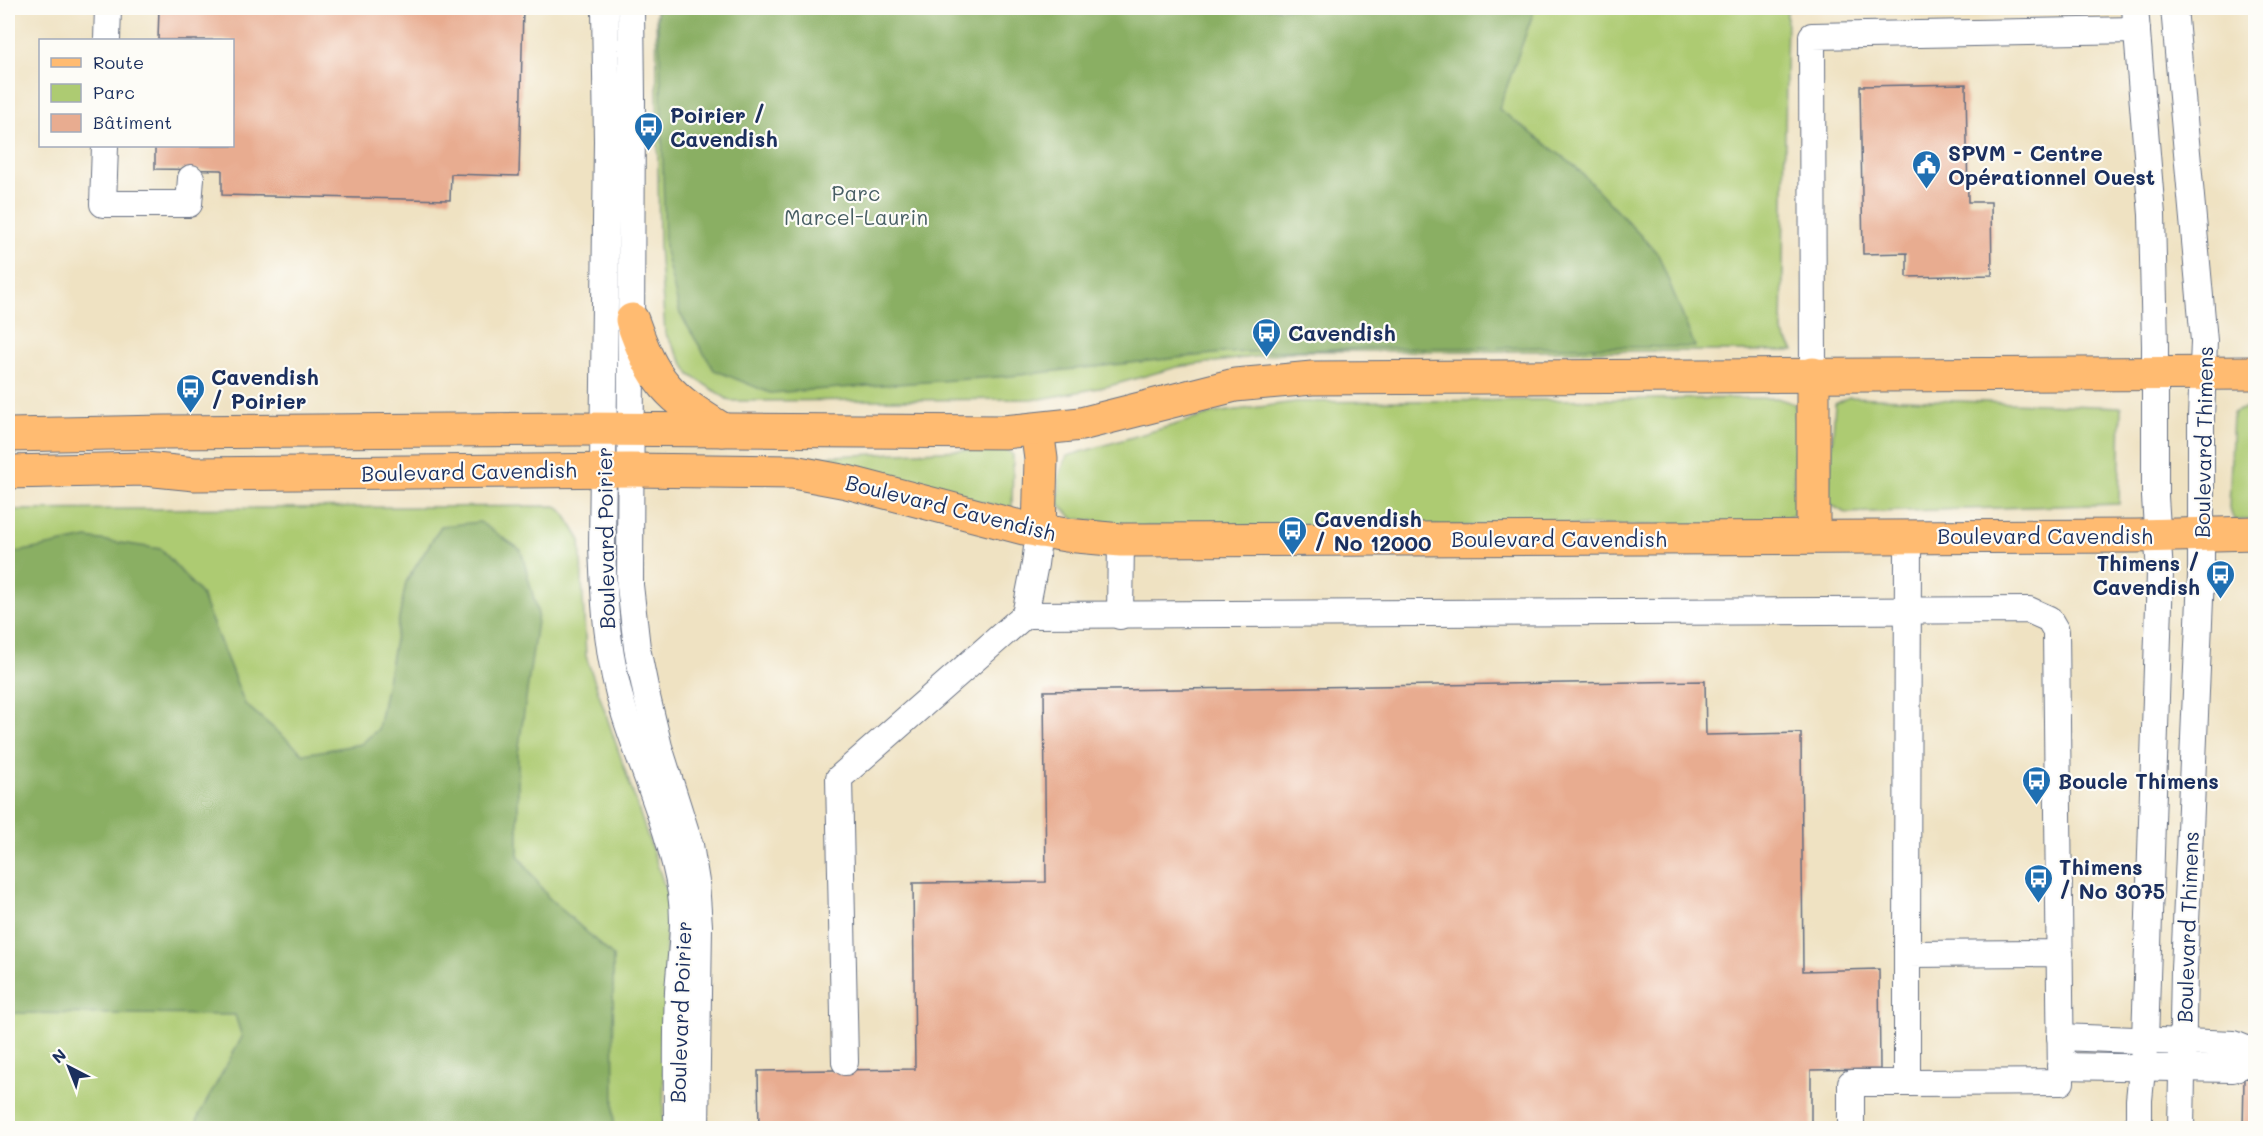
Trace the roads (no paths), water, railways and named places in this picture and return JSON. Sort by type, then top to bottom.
[{"type":"main road","points":[[632,320],[647,358],[664,386],[686,406],[723,430]]},
{"type":"main road","name":"Boulevard Cavendish","points":[[8,435],[617,430],[985,432],[1037,430],[1080,424],[1211,390],[1276,381],[1359,377],[2256,373]]},
{"type":"main road","points":[[1813,374],[1813,536]]},
{"type":"main road","points":[[1037,430],[1041,459],[1039,531]]},
{"type":"main road","points":[[165,432],[166,471]]},
{"type":"main road","name":"Boulevard Cavendish","points":[[8,472],[166,471],[195,474],[616,470],[802,472],[1039,531],[1121,540],[2256,533]]},
{"type":"street","points":[[107,39],[108,8]]},
{"type":"street","name":"Boulevard Poirier","points":[[605,8],[617,430],[616,470],[604,602],[608,642],[624,714],[669,842],[682,900],[683,932],[677,1020],[677,1128]]},
{"type":"street","name":"Boulevard Poirier","points":[[617,430],[632,320],[631,8]]},
{"type":"street","name":"Boulevard Thimens","points":[[2174,8],[2204,331],[2201,533],[2181,1069],[2181,1128]]},
{"type":"street","points":[[1813,374],[1812,36],[2136,19]]},
{"type":"street","name":"Boulevard Thimens","points":[[2136,19],[2152,215],[2155,497],[2160,573],[2144,1068],[2139,1100],[2139,1128]]},
{"type":"street","points":[[105,147],[103,204],[189,204],[191,178]]},
{"type":"street","name":"Boulevard Poirier","points":[[616,470],[637,648],[655,730],[690,845],[696,882],[699,926],[696,1128]]},
{"type":"street","points":[[844,1062],[839,778],[1025,615],[1039,531]]},
{"type":"street","points":[[1907,1083],[1906,612],[1908,535]]},
{"type":"street","points":[[1120,615],[1121,540]]},
{"type":"street","points":[[1025,615],[2030,610],[2049,619],[2056,631],[2061,1082],[1851,1083],[1851,1128]]},
{"type":"street","points":[[1907,954],[2060,953]]},
{"type":"street","points":[[2060,1037],[2234,1044],[2256,1053]]},
{"type":"street","points":[[2060,1066],[2233,1069],[2256,1059]]},
{"type":"place","name":"Poirier / Cavendish","points":[[649,152]]},
{"type":"place","name":"SPVM - Centre Opérationnel Ouest","points":[[1927,190]]},
{"type":"place","name":"Cavendish","points":[[1267,358]]},
{"type":"place","name":"Cavendish / Poirier","points":[[190,414]]},
{"type":"place","name":"Cavendish / No 12000","points":[[1293,556]]},
{"type":"place","name":"Thimens / Cavendish","points":[[2221,600]]},
{"type":"place","name":"Boucle Thimens","points":[[2037,806]]},
{"type":"place","name":"Thimens / No 3075","points":[[2038,904]]},
{"type":"park label","name":"Parc Marcel-Laurin","points":[[856,204]]}]
